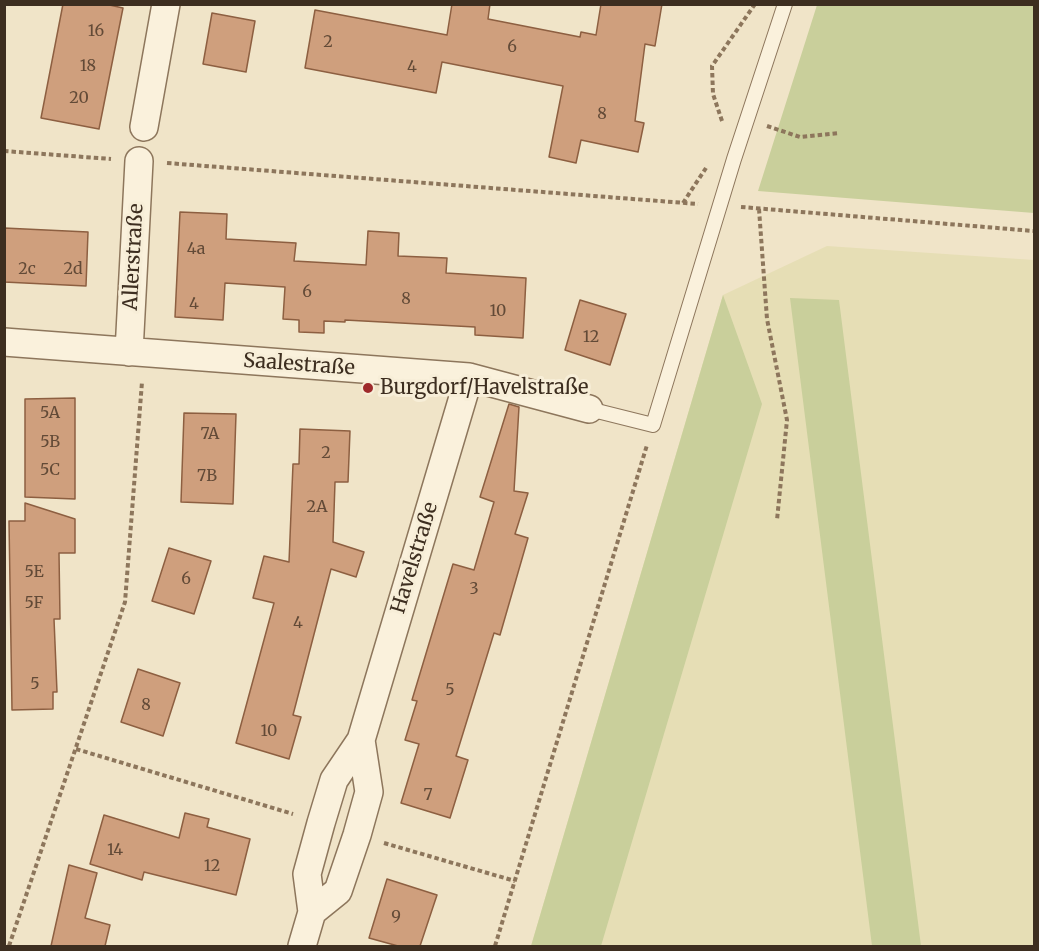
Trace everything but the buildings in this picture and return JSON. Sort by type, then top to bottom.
[{"type":"street","points":[[144,127],[166,4]]},
{"type":"street","name":"Allerstraße","points":[[136,353],[139,161]]},
{"type":"street","name":"Saalestraße","points":[[4,342],[470,377],[589,410]]},
{"type":"street","name":"Havelstraße","points":[[302,946],[312,912],[307,874],[321,823],[334,780],[362,740],[470,377]]},
{"type":"street","name":"Havelstraße","points":[[312,912],[338,891],[357,835],[369,792],[362,740]]},
{"type":"lane","points":[[589,410],[653,425],[785,4]]},
{"type":"path","points":[[724,127],[713,94],[712,66],[755,4]]},
{"type":"path","points":[[748,118],[800,137],[839,133]]},
{"type":"path","points":[[4,151],[1035,231]]},
{"type":"path","points":[[683,203],[712,158]]},
{"type":"path","points":[[759,209],[767,319],[787,420],[777,519]]},
{"type":"path","points":[[9,946],[125,602],[136,353]]},
{"type":"path","points":[[495,946],[653,425]]},
{"type":"path","points":[[76,749],[321,823]]},
{"type":"path","points":[[357,835],[515,881]]},
{"type":"shaded area","points":[[827,246],[1034,260],[1034,946],[531,946],[723,295]]},
{"type":"green space","points":[[817,5],[1034,5],[1034,213],[758,191]]},
{"type":"green space","points":[[723,295],[762,404],[601,946],[531,946]]},
{"type":"green space","points":[[790,298],[839,300],[921,946],[872,946]]},
{"type":"place","name":"Burgdorf/Havelstraße","points":[[368,388]]}]
